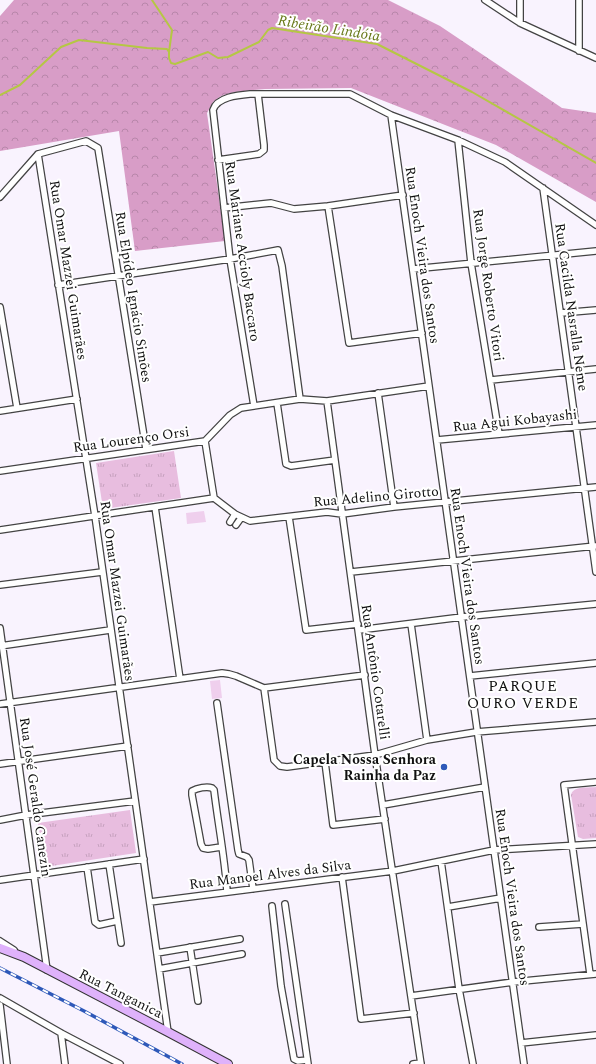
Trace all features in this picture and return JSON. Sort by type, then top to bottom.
[{"type":"street","points":[[485,0],[520,23],[596,58]]},
{"type":"street","points":[[520,0],[520,23]]},
{"type":"street","points":[[579,0],[579,51]]},
{"type":"street","points":[[218,160],[259,154],[264,150],[258,94],[350,94],[391,115],[458,140],[505,162],[596,225]]},
{"type":"street","name":"Rua Mariane Accioly Baccaro","points":[[254,406],[230,259],[218,160],[214,110],[215,105],[220,101],[234,96],[258,94]]},
{"type":"street","name":"Rua Enoch Vieira dos Santos","points":[[391,115],[462,617],[476,732],[524,1064]]},
{"type":"street","name":"Rua Jorge Roberto Vitori","points":[[458,140],[471,263],[499,434]]},
{"type":"street","name":"Rua Elpídeo Ignácio Simões","points":[[38,154],[86,141],[98,148],[146,449]]},
{"type":"street","points":[[0,197],[38,154]]},
{"type":"street","name":"Rua Omar Mazzei Guimarães","points":[[38,154],[95,516],[168,1032]]},
{"type":"street","name":"Rua Cacilda Nasralla Neme","points":[[543,188],[568,372],[594,546],[596,572]]},
{"type":"street","points":[[224,208],[271,203],[294,209],[328,206],[403,195]]},
{"type":"street","points":[[328,206],[349,343],[422,333]]},
{"type":"street","points":[[58,284],[230,259],[278,250],[282,266],[300,399]]},
{"type":"street","points":[[413,270],[596,251]]},
{"type":"street","points":[[0,307],[2,328],[17,408]]},
{"type":"street","points":[[560,313],[596,310]]},
{"type":"street","points":[[491,380],[596,369]]},
{"type":"street","name":"Rua Lourenço Orsi","points":[[0,471],[205,441],[234,412],[241,408],[300,399],[327,401],[429,386]]},
{"type":"street","points":[[378,393],[394,507]]},
{"type":"street","points":[[0,411],[77,399]]},
{"type":"street","name":"Rua Antônio Cotarelli","points":[[327,401],[375,755],[421,1063]]},
{"type":"street","points":[[277,403],[286,464],[291,466],[335,460]]},
{"type":"street","name":"Rua Agui Kobayashi","points":[[437,440],[596,425]]},
{"type":"street","points":[[0,530],[214,498],[205,441]]},
{"type":"street","name":"Rua Adelino Girotto","points":[[214,498],[241,518],[250,521],[328,512],[342,514],[394,507],[596,487]]},
{"type":"street","points":[[155,507],[180,678]]},
{"type":"street","points":[[230,522],[235,514]]},
{"type":"street","points":[[289,516],[306,630],[411,624],[462,617],[596,604]]},
{"type":"street","points":[[236,525],[241,518]]},
{"type":"street","points":[[351,572],[594,546]]},
{"type":"street","points":[[0,585],[102,572]]},
{"type":"street","points":[[411,624],[427,740]]},
{"type":"street","name":"Rua José Geraldo Canezin","points":[[0,628],[1,646],[35,875],[47,970]]},
{"type":"street","points":[[1,646],[110,630]]},
{"type":"street","points":[[470,676],[596,663]]},
{"type":"street","points":[[0,704],[180,678],[229,674],[264,688],[365,675]]},
{"type":"street","points":[[264,688],[274,760],[280,766],[286,767],[375,755],[427,740],[476,732],[596,722]]},
{"type":"street","points":[[217,703],[238,850],[239,854],[247,857],[249,860],[253,889]]},
{"type":"street","points":[[0,764],[128,746]]},
{"type":"street","points":[[325,762],[333,825],[385,818]]},
{"type":"street","points":[[411,996],[513,982],[593,974],[583,924],[564,785],[596,782]]},
{"type":"street","points":[[222,847],[208,849],[203,848],[201,844],[192,795],[192,791],[195,789],[209,787],[214,790],[222,847],[227,892]]},
{"type":"street","points":[[383,805],[485,787]]},
{"type":"street","points":[[0,820],[26,815],[136,802]]},
{"type":"street","name":"Rua Manoel Alves da Silva","points":[[150,902],[393,871],[494,850],[596,844]]},
{"type":"street","points":[[0,880],[144,859]]},
{"type":"street","points":[[441,861],[459,989],[473,1064]]},
{"type":"street","points":[[109,864],[121,943]]},
{"type":"street","points":[[87,867],[95,922],[99,925],[118,921]]},
{"type":"street","points":[[342,877],[361,1019],[414,1013]]},
{"type":"street","points":[[448,907],[501,898]]},
{"type":"street","points":[[272,906],[281,986],[294,1058],[298,1061],[307,1062],[285,904]]},
{"type":"street","points":[[538,927],[583,924]]},
{"type":"street","points":[[157,953],[240,939]]},
{"type":"street","points":[[0,941],[24,957]]},
{"type":"street","points":[[190,947],[198,1001]]},
{"type":"street","name":"Rua Tanganica","points":[[0,948],[24,957],[228,1064]]},
{"type":"street","points":[[159,969],[242,954]]},
{"type":"street","points":[[0,998],[61,1033],[120,1064]]},
{"type":"street","points":[[0,1005],[8,1064]]},
{"type":"street","points":[[61,1033],[65,1064]]},
{"type":"street","points":[[521,1043],[596,1035]]},
{"type":"street","points":[[413,1064],[421,1063]]},
{"type":"green space","points":[[14,0],[388,0],[440,26],[562,108],[596,113],[596,202],[496,145],[351,88],[265,89],[234,92],[221,96],[213,102],[207,113],[225,241],[135,251],[119,131],[0,151],[0,16]]},
{"type":"green space","points":[[174,451],[181,498],[103,509],[96,463]]},
{"type":"green space","points":[[596,787],[596,838],[583,839],[578,837],[571,795],[574,790],[577,789]]},
{"type":"green space","points":[[130,810],[136,853],[45,867],[38,823]]},
{"type":"shaded area","points":[[204,511],[206,522],[187,524],[186,513]]},
{"type":"shaded area","points":[[220,680],[222,698],[212,699],[210,681]]},
{"type":"waterway","points":[[152,0],[172,30],[169,52]]},
{"type":"waterway","name":"Ribeirão Lindóia","points":[[0,95],[20,85],[61,47],[79,40],[167,49],[171,63],[175,64],[208,52],[218,58],[228,57],[259,42],[268,30],[272,28],[377,44],[472,92],[596,163]]},
{"type":"railway","points":[[0,968],[182,1064]]},
{"type":"place","name":"Capela Nossa Senhora Rainha da Paz","points":[[444,767]]},
{"type":"district","name":"PARQUE OURO VERDE","points":[[523,694]]}]
